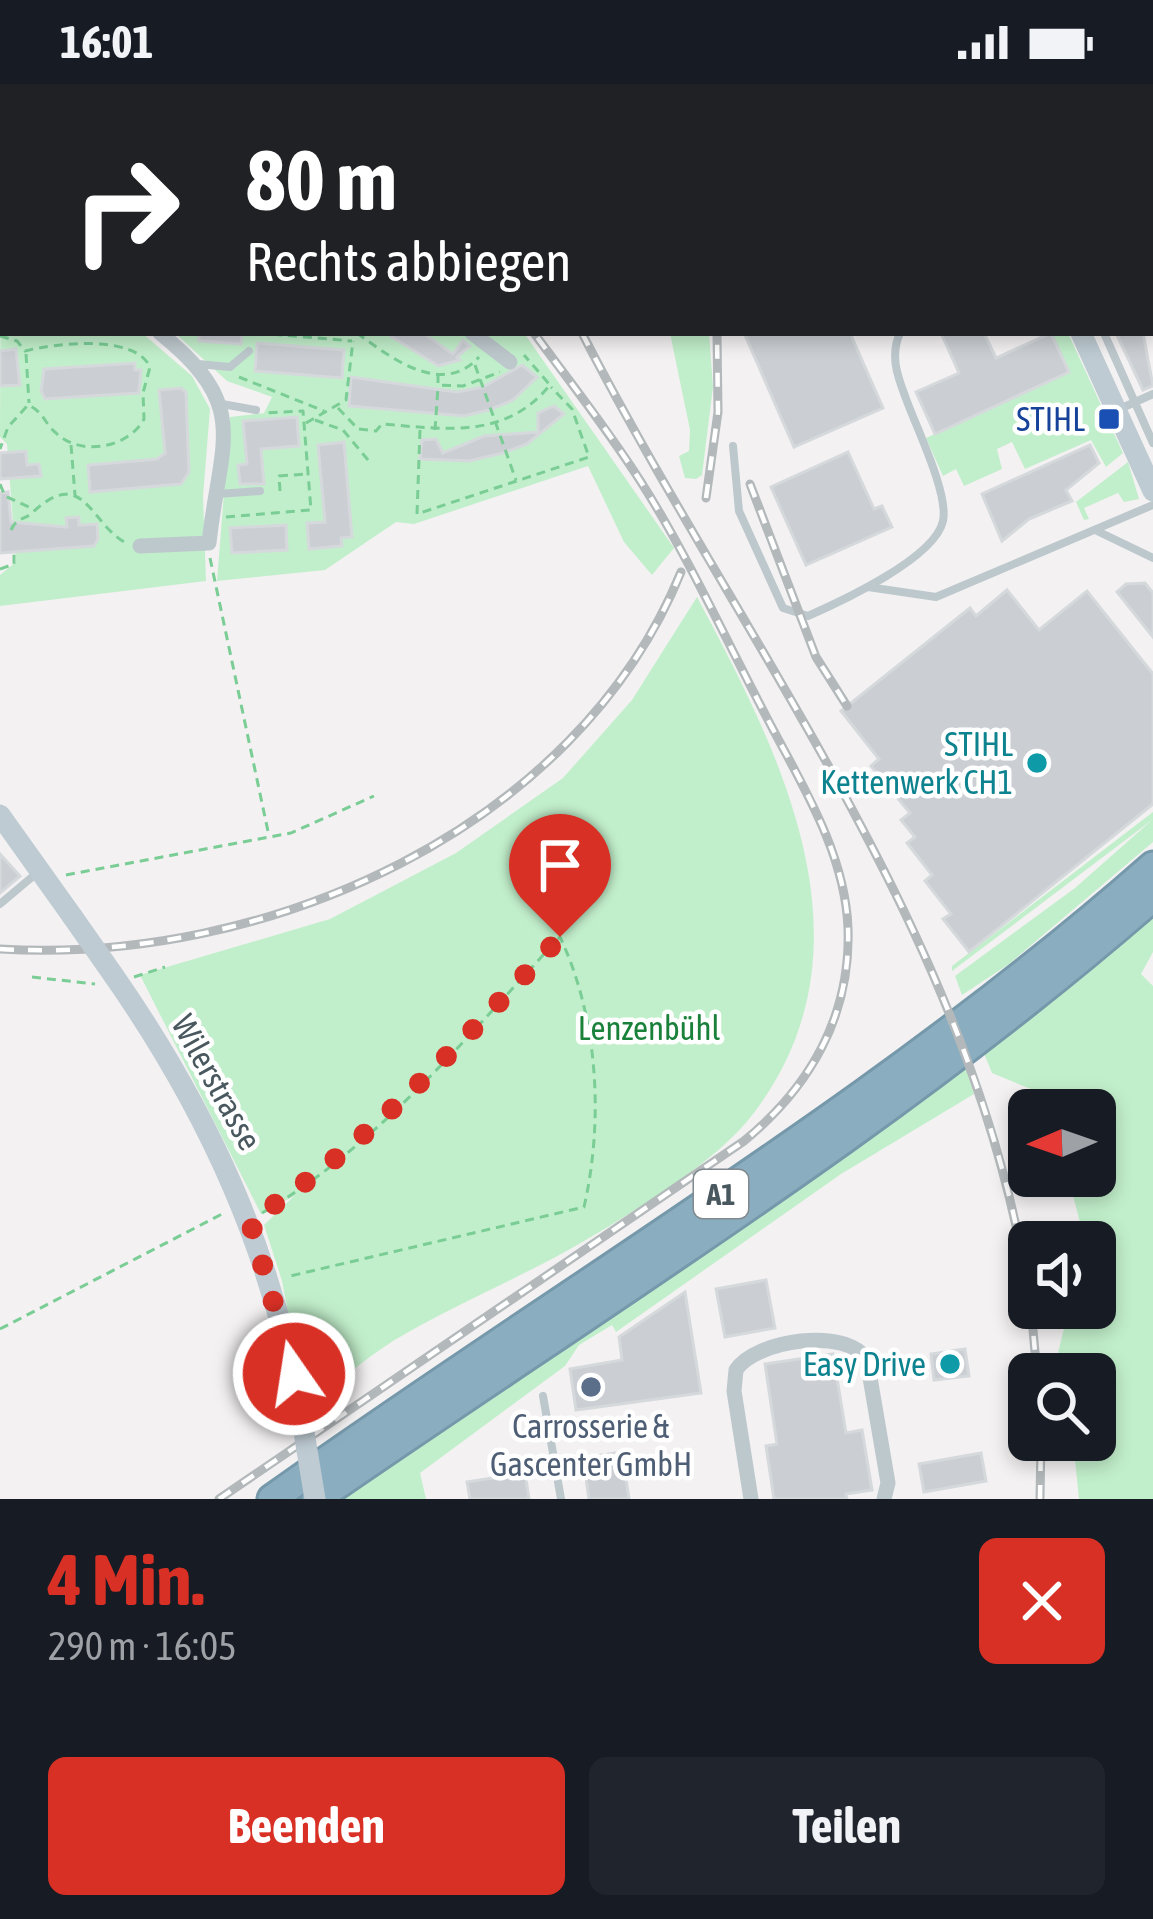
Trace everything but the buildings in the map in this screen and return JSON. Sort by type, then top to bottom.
[{"type":"highway","name":"A1","points":[[272,1499],[792,1144],[1026,971],[1153,866]]},
{"type":"highway","name":"A1","points":[[316,1499],[808,1163],[996,1026],[1153,897]]},
{"type":"main road","points":[[1082,336],[1153,490]]},
{"type":"main road","name":"Wilerstrasse","points":[[0,814],[188,1088],[246,1211],[272,1283],[316,1499]]},
{"type":"street","points":[[140,545],[209,543],[225,422],[222,404],[199,364],[164,336]]},
{"type":"street","points":[[476,336],[510,362]]},
{"type":"street","points":[[751,1499],[734,1391],[736,1370],[755,1352],[836,1338],[854,1344],[867,1360],[888,1483],[884,1499]]},
{"type":"lane","points":[[734,446],[739,511],[783,608],[808,616],[837,603],[934,541],[944,519],[941,495],[898,376],[900,336]]},
{"type":"lane","points":[[1105,336],[1153,443]]},
{"type":"lane","points":[[199,364],[230,367],[249,351]]},
{"type":"lane","points":[[1124,407],[1153,394]]},
{"type":"lane","points":[[222,404],[256,410]]},
{"type":"lane","points":[[215,495],[260,491]]},
{"type":"lane","points":[[865,586],[936,597],[1153,505]]},
{"type":"lane","points":[[1095,530],[1153,558]]},
{"type":"lane","points":[[0,904],[43,876]]},
{"type":"lane","points":[[543,1396],[561,1499]]},
{"type":"path","points":[[0,336],[17,341],[25,351],[32,384],[28,405],[8,427],[0,449]]},
{"type":"path","points":[[312,336],[352,340]]},
{"type":"path","points":[[304,424],[346,400],[356,336]]},
{"type":"path","points":[[361,336],[406,368],[438,374],[474,363],[488,346]]},
{"type":"path","points":[[25,351],[114,343],[137,350],[148,362],[146,410],[139,430],[117,443],[71,442],[28,405]]},
{"type":"path","points":[[420,428],[414,513],[589,457],[572,410],[549,387],[542,369],[520,352],[481,382],[438,385]]},
{"type":"path","points":[[474,363],[516,481]]},
{"type":"path","points":[[233,372],[328,412]]},
{"type":"path","points":[[435,430],[438,374]]},
{"type":"path","points":[[338,408],[358,429],[376,431],[382,424],[435,430],[495,424],[516,415],[549,387]]},
{"type":"path","points":[[212,518],[311,510],[300,410],[256,410]]},
{"type":"path","points":[[313,419],[343,430],[368,460]]},
{"type":"path","points":[[0,421],[8,427]]},
{"type":"path","points":[[71,442],[76,497]]},
{"type":"path","points":[[280,491],[279,476],[308,474]]},
{"type":"path","points":[[0,484],[5,496],[34,510]]},
{"type":"path","points":[[11,530],[15,521],[53,496],[76,497],[97,512],[118,539],[140,545]]},
{"type":"path","points":[[209,543],[223,629],[270,838]]},
{"type":"path","points":[[0,569],[14,564],[14,552]]},
{"type":"path","points":[[43,876],[270,838],[374,796]]},
{"type":"path","points":[[0,1329],[246,1211],[302,1190],[420,1084],[560,937],[584,986],[598,1150],[584,1207],[310,1268],[272,1283]]},
{"type":"path","points":[[32,977],[116,979],[165,967]]},
{"type":"green space","points":[[0,336],[145,336],[192,376],[210,409],[203,496],[206,581],[0,606],[0,575],[16,562],[7,444],[0,437]]},
{"type":"green space","points":[[178,336],[526,336],[674,548],[652,575],[624,542],[588,466],[414,524],[396,522],[325,570],[217,581],[230,417],[264,413],[272,397],[227,381]]},
{"type":"green space","points":[[671,336],[709,336],[713,387],[702,475],[696,479],[685,478],[679,456],[689,451],[690,430]]},
{"type":"green space","points":[[1052,336],[1069,336],[1123,453],[1106,467],[1091,440],[1025,469],[1012,442],[997,449],[1002,469],[964,486],[956,469],[943,476],[926,438],[1069,372]]},
{"type":"green space","points":[[1128,462],[1139,499],[1124,502],[1118,493],[1084,508],[1089,519],[1084,520],[1076,502]]},
{"type":"green space","name":"Lenzenbühl","points":[[697,597],[759,722],[786,787],[804,853],[814,919],[810,986],[791,1051],[753,1114],[696,1168],[579,1244],[393,1341],[306,1407],[282,1281],[264,1225],[294,1196],[261,1214],[140,975],[330,919],[456,853],[563,778],[632,700]]},
{"type":"green space","points":[[1153,812],[1153,842],[1009,964],[962,995],[955,976],[1075,888],[1152,820],[952,971],[952,966]]},
{"type":"green space","points":[[1153,915],[1153,952],[1141,974],[1153,986],[1153,1499],[1079,1499],[1075,1461],[1116,1461],[1116,1353],[1058,1353],[1064,1329],[1116,1329],[1116,1221],[1080,1221],[1073,1197],[1116,1197],[1116,1089],[1031,1089],[992,1073],[983,1051]]},
{"type":"green space","points":[[965,1064],[974,1094],[841,1174],[616,1332],[612,1325],[579,1345],[565,1366],[420,1473],[426,1499],[342,1499]]},
{"type":"railway","points":[[219,1499],[744,1141],[807,1073],[834,1020],[842,991],[847,960],[845,899],[819,818],[658,510],[536,336]]},
{"type":"railway","points":[[584,336],[846,798],[907,917],[959,1038],[1001,1164],[1013,1221]]},
{"type":"railway","points":[[706,498],[718,412],[717,336]]},
{"type":"railway","points":[[750,484],[816,657],[847,706]]},
{"type":"railway","points":[[0,949],[101,948],[204,933],[305,905],[401,863],[490,809],[568,742],[633,663],[681,572]]},
{"type":"railway","points":[[1033,1329],[1035,1353]]},
{"type":"railway","points":[[1040,1499],[1041,1461]]},
{"type":"place","name":"STIHL","points":[[1109,419]]},
{"type":"place","name":"STIHL Kettenwerk CH1","points":[[1037,763]]},
{"type":"place","name":"Easy Drive","points":[[950,1364]]},
{"type":"place","name":"Carrosserie & Gascenter GmbH","points":[[591,1387]]},
{"type":"route","points":[[294,1374],[272,1283],[250,1221],[302,1190],[420,1084],[560,937]]}]
